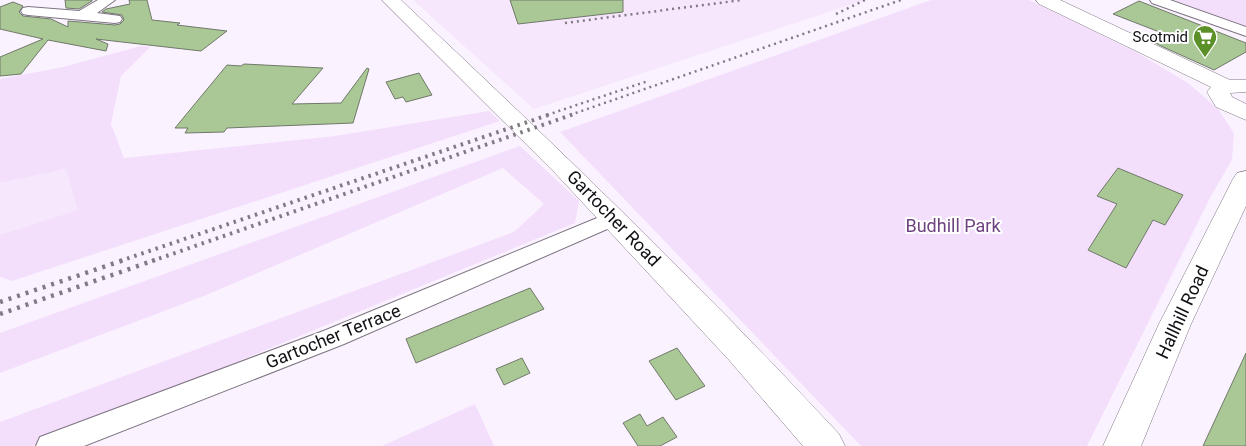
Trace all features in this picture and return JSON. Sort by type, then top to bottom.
[{"type":"main road","name":"Gartocher Road","points":[[391,0],[558,161],[614,218],[741,350],[826,446]]},
{"type":"main road","points":[[1045,0],[1236,86]]},
{"type":"main road","points":[[1236,86],[1218,92],[1224,102],[1246,113]]},
{"type":"main road","name":"Hallhill Road","points":[[1122,446],[1175,324],[1246,179]]},
{"type":"street","points":[[82,16],[108,0]]},
{"type":"street","points":[[1157,0],[1246,32]]},
{"type":"street","points":[[28,11],[115,19]]},
{"type":"street","name":"Gartocher Terrace","points":[[50,446],[335,337],[614,218]]},
{"type":"shaded area","points":[[413,0],[865,0],[534,109]]},
{"type":"shaded area","points":[[67,169],[79,210],[0,235],[0,183]]},
{"type":"green space","name":"Budhill Park","points":[[931,0],[1029,0],[1136,52],[1188,83],[1218,109],[1234,133],[1232,160],[1211,196],[1087,446],[861,446],[560,132]]},
{"type":"green space","points":[[1174,0],[1246,0],[1246,26]]},
{"type":"green space","points":[[141,46],[150,47],[121,76],[111,124],[124,158],[335,136],[489,111],[500,121],[12,281],[0,277],[0,235],[78,210],[66,169],[0,183],[0,79],[63,67]]},
{"type":"green space","points":[[520,146],[579,201],[575,223],[32,446],[0,446],[0,422],[514,232],[544,204],[503,168],[204,296],[0,373],[0,333]]},
{"type":"green space","points":[[475,404],[494,446],[382,446]]},
{"type":"building","points":[[65,0],[92,1],[79,9],[66,8]]},
{"type":"building","points":[[129,0],[147,0],[152,20],[227,31],[201,51],[96,39],[108,44],[106,51],[48,40],[21,74],[0,76],[0,57],[43,39],[0,29],[0,7],[13,2],[23,6],[19,12],[23,16],[51,19],[68,27],[68,21],[115,25],[120,24],[124,20],[122,15],[102,12],[106,9],[130,4]]},
{"type":"building","points":[[510,0],[623,0],[623,12],[518,24]]},
{"type":"building","points":[[1139,1],[1246,43],[1246,52],[1214,70],[1161,46],[1150,40],[1162,33],[1113,14]]},
{"type":"building","points":[[244,64],[323,68],[292,104],[341,103],[367,68],[369,69],[353,123],[227,128],[224,132],[185,133],[188,128],[175,128],[227,65],[241,66]]},
{"type":"building","points":[[419,73],[432,95],[406,102],[403,97],[395,99],[386,82]]},
{"type":"building","points":[[1118,168],[1183,195],[1165,225],[1153,220],[1126,268],[1088,250],[1117,204],[1097,196]]},
{"type":"building","points":[[530,288],[544,309],[416,363],[406,339]]},
{"type":"building","points":[[677,348],[705,386],[676,400],[649,361]]},
{"type":"building","points":[[1246,353],[1246,446],[1203,446]]},
{"type":"building","points":[[522,358],[530,373],[504,385],[496,369]]},
{"type":"building","points":[[640,414],[647,426],[663,417],[677,437],[660,446],[638,446],[623,423]]},
{"type":"railway","points":[[565,23],[742,0]]},
{"type":"railway","points":[[836,14],[865,0]]},
{"type":"railway","points":[[570,115],[901,0]]},
{"type":"railway","points":[[547,115],[648,81]]},
{"type":"railway","points":[[120,261],[551,114]]},
{"type":"railway","points":[[152,261],[574,114]]},
{"type":"railway","points":[[0,302],[124,260]]},
{"type":"railway","points":[[0,314],[155,260]]},
{"type":"place","name":"Scotmid","points":[[1205,58]]}]
